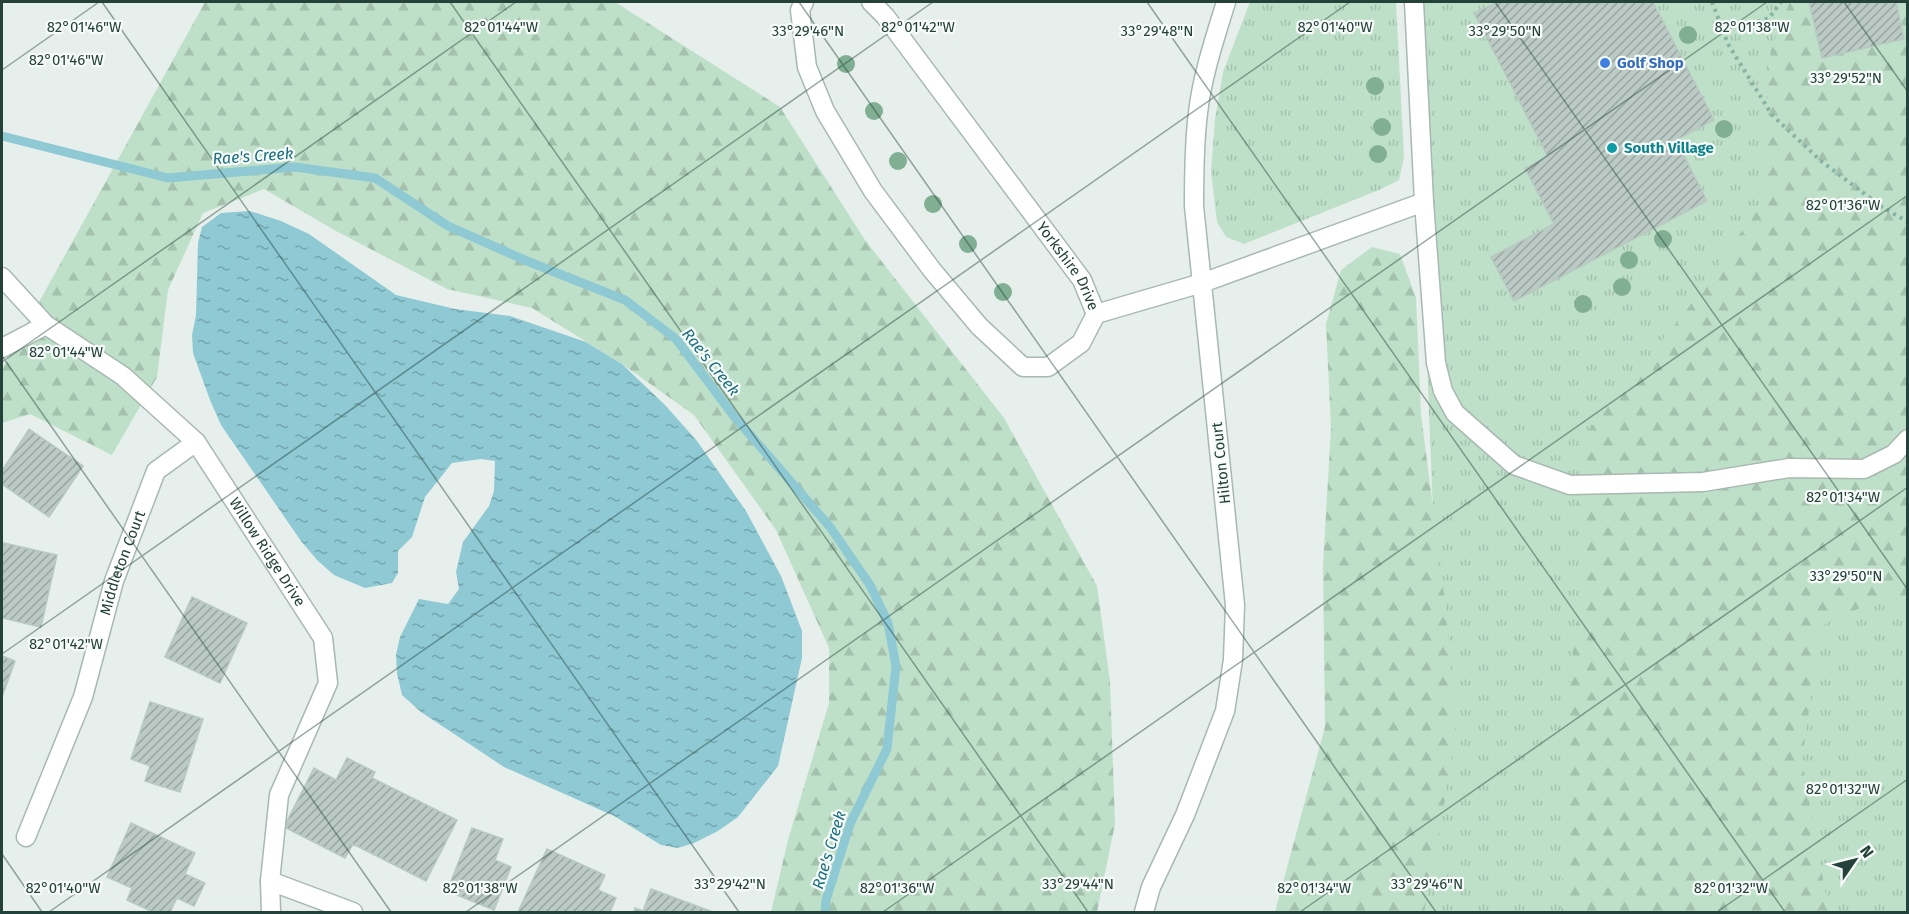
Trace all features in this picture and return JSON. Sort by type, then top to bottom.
[{"type":"street","points":[[804,2],[800,10],[807,67],[825,111],[873,190],[932,270],[979,326],[1023,367],[1048,367],[1081,343],[1096,314]]},
{"type":"street","name":"Yorkshire Drive","points":[[871,2],[904,42],[1082,280],[1096,314],[1202,283],[1424,202]]},
{"type":"street","name":"Hilton Court","points":[[1144,912],[1151,887],[1185,815],[1225,711],[1233,660],[1235,604],[1194,206],[1198,111],[1208,63],[1226,2]]},
{"type":"street","points":[[1414,2],[1424,202],[1436,363],[1443,391],[1455,413],[1514,465],[1570,485],[1703,482],[1790,468],[1864,469],[1894,454],[1908,439]]},
{"type":"street","name":"Willow Ridge Drive","points":[[2,277],[46,325],[123,376],[196,442],[323,638],[328,683],[279,795],[270,881],[272,912]]},
{"type":"street","points":[[2,348],[46,325]]},
{"type":"street","name":"Middleton Court","points":[[26,837],[83,697],[114,580],[156,471],[196,442]]},
{"type":"street","points":[[270,881],[352,912]]},
{"type":"path","points":[[1712,2],[1728,44],[1772,115],[1821,162],[1882,207],[1908,222]]},
{"type":"path","points":[[1721,27],[1745,26],[1769,18],[1781,2]]},
{"type":"green space","points":[[205,2],[615,2],[780,107],[865,240],[1004,418],[1097,586],[1110,681],[1115,824],[1097,912],[771,912],[788,840],[829,703],[829,648],[776,530],[694,415],[622,364],[532,308],[447,289],[336,231],[264,189],[203,213],[168,290],[157,377],[112,455],[30,414],[2,423],[2,369]]},
{"type":"green space","points":[[1250,2],[1396,2],[1404,157],[1399,180],[1244,244],[1226,237],[1217,222],[1211,172],[1215,119],[1223,72]]},
{"type":"green space","points":[[1413,2],[1907,2],[1907,912],[1409,912],[1444,795]]},
{"type":"green space","points":[[1790,2],[1907,2],[1907,597],[1862,607],[1814,629],[1812,688],[1802,761],[1829,912],[1561,912],[1568,689],[1585,570],[1578,511],[1579,442],[1686,311],[1767,195],[1764,142],[1771,48]]},
{"type":"green space","points":[[1372,247],[1400,254],[1416,298],[1421,414],[1445,601],[1456,728],[1434,869],[1424,912],[1275,912],[1325,727],[1323,565],[1331,428],[1326,324],[1341,270]]},
{"type":"water","points":[[250,211],[281,221],[309,234],[396,295],[455,309],[510,316],[586,342],[622,364],[665,405],[697,441],[746,511],[781,576],[802,631],[802,658],[778,766],[738,817],[718,831],[694,843],[678,848],[661,845],[614,816],[504,767],[421,712],[402,695],[396,655],[400,637],[419,599],[448,604],[459,589],[456,572],[463,542],[489,506],[494,491],[495,461],[481,459],[452,463],[425,497],[412,537],[398,551],[398,573],[392,583],[365,588],[334,575],[317,560],[301,541],[221,425],[193,353],[192,335],[196,315],[198,243],[202,227],[221,213]]},
{"type":"building","name":"South Village","points":[[1497,2],[1653,2],[1714,120],[1676,140],[1707,201],[1514,301],[1491,257],[1554,224],[1525,168],[1548,157],[1474,13]]},
{"type":"building","points":[[1809,2],[1896,2],[1904,39],[1822,58]]},
{"type":"building","points":[[29,429],[83,466],[49,517],[2,484],[2,471]]},
{"type":"building","points":[[4,543],[57,555],[41,627],[2,618]]},
{"type":"building","points":[[192,597],[247,623],[220,683],[165,657]]},
{"type":"building","points":[[2,656],[15,661],[2,697]]},
{"type":"building","points":[[150,702],[203,719],[180,792],[145,781],[150,766],[131,759]]},
{"type":"building","points":[[347,758],[375,772],[372,778],[457,820],[426,881],[353,844],[345,858],[284,827],[314,768],[336,780]]},
{"type":"building","points":[[131,823],[195,853],[185,874],[205,883],[194,906],[177,898],[170,912],[153,912],[127,900],[132,888],[107,877]]},
{"type":"building","points":[[472,828],[503,839],[495,860],[511,867],[494,910],[447,891]]},
{"type":"building","points":[[547,849],[605,875],[598,890],[616,898],[610,912],[518,912]]},
{"type":"building","points":[[651,889],[713,912],[634,912],[635,908],[643,911]]},
{"type":"waterway","name":"Rae's Creek","points":[[2,136],[168,178],[295,167],[375,178],[448,226],[527,261],[625,300],[676,339],[733,415],[830,527],[870,585],[888,623],[896,666],[887,749],[850,824],[826,900],[825,912]]},
{"type":"place","name":"Golf Shop","points":[[1605,63]]},
{"type":"place","name":"South Village","points":[[1612,148]]}]
